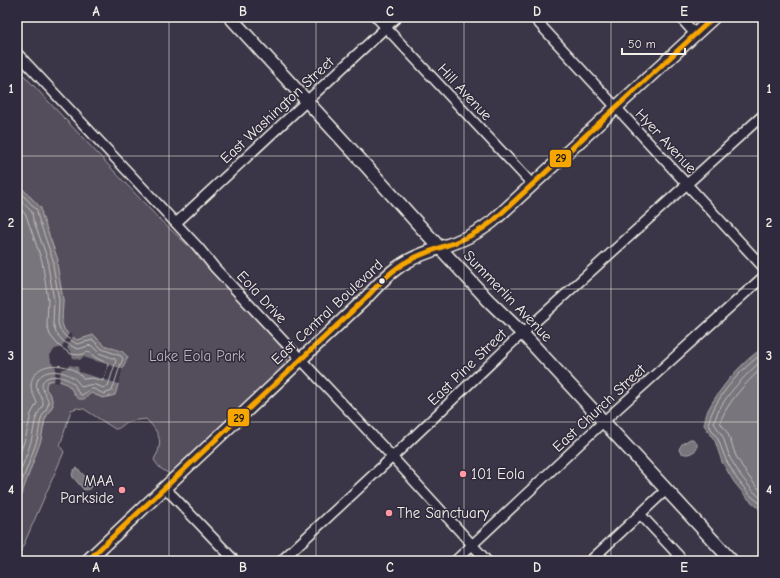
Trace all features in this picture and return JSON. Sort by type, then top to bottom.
[{"type":"street","name":"Summerlin Avenue","points":[[230,17],[440,248],[522,334],[730,560]]},
{"type":"street","name":"Hill Avenue","points":[[376,17],[533,185]]},
{"type":"street","name":"East Washington Street","points":[[176,223],[397,17]]},
{"type":"street","name":"Hyer Avenue","points":[[532,17],[763,267]]},
{"type":"street","points":[[680,17],[695,34]]},
{"type":"street","name":"East Central Boulevard","points":[[87,561],[398,267],[424,253],[470,236],[494,221],[714,17]]},
{"type":"street","name":"Eola Drive","points":[[17,53],[176,223],[215,268],[487,561]]},
{"type":"street","name":"East Pine Street","points":[[281,561],[522,334],[763,115]]},
{"type":"street","name":"East Church Street","points":[[455,561],[603,422],[763,276]]},
{"type":"street","points":[[164,488],[235,561]]},
{"type":"street","points":[[590,561],[666,490]]},
{"type":"street","points":[[640,514],[678,559]]},
{"type":"street","points":[[598,554],[605,561]]},
{"type":"green space","name":"Lake Eola Park","points":[[17,68],[160,220],[191,248],[286,352],[288,360],[284,368],[171,475],[160,468],[154,460],[160,444],[158,436],[146,419],[128,422],[115,429],[84,409],[77,408],[71,410],[60,446],[64,452],[17,560],[17,510],[41,440],[45,419],[53,405],[51,396],[46,389],[48,381],[61,381],[68,385],[75,396],[85,398],[91,393],[103,398],[115,395],[123,367],[128,357],[104,345],[94,335],[77,340],[68,334],[64,329],[62,323],[63,300],[57,264],[58,260],[42,216],[41,208],[17,183]]},
{"type":"water","points":[[17,183],[41,208],[42,216],[58,260],[57,264],[63,300],[62,323],[64,329],[68,334],[77,340],[94,335],[104,345],[123,352],[128,357],[123,367],[115,395],[103,398],[91,393],[85,398],[78,399],[70,387],[65,383],[48,381],[46,389],[51,396],[53,405],[45,419],[41,440],[17,510]]},
{"type":"water","points":[[763,348],[763,512],[747,498],[734,482],[722,462],[715,441],[704,425],[708,410],[718,393],[747,360]]},
{"type":"water","points":[[690,439],[693,439],[697,444],[697,449],[689,454],[680,452],[679,449],[682,444]]},
{"type":"water","points":[[77,468],[91,483],[89,484],[91,486],[90,489],[84,490],[72,476],[74,470]]},
{"type":"pier","points":[[69,333],[73,336],[67,348],[71,352],[73,358],[80,360],[83,357],[123,369],[119,384],[79,372],[78,367],[70,365],[61,370],[59,383],[54,382],[56,368],[51,362],[50,355],[55,349],[62,347]]},
{"type":"transit line","name":"29","points":[[87,561],[365,299],[390,273],[412,259],[468,237],[493,221],[714,17]]},
{"type":"place","name":"101 Eola","points":[[463,474]]},
{"type":"place","name":"MAA Parkside","points":[[122,490]]},
{"type":"place","name":"The Sanctuary","points":[[389,513]]}]
